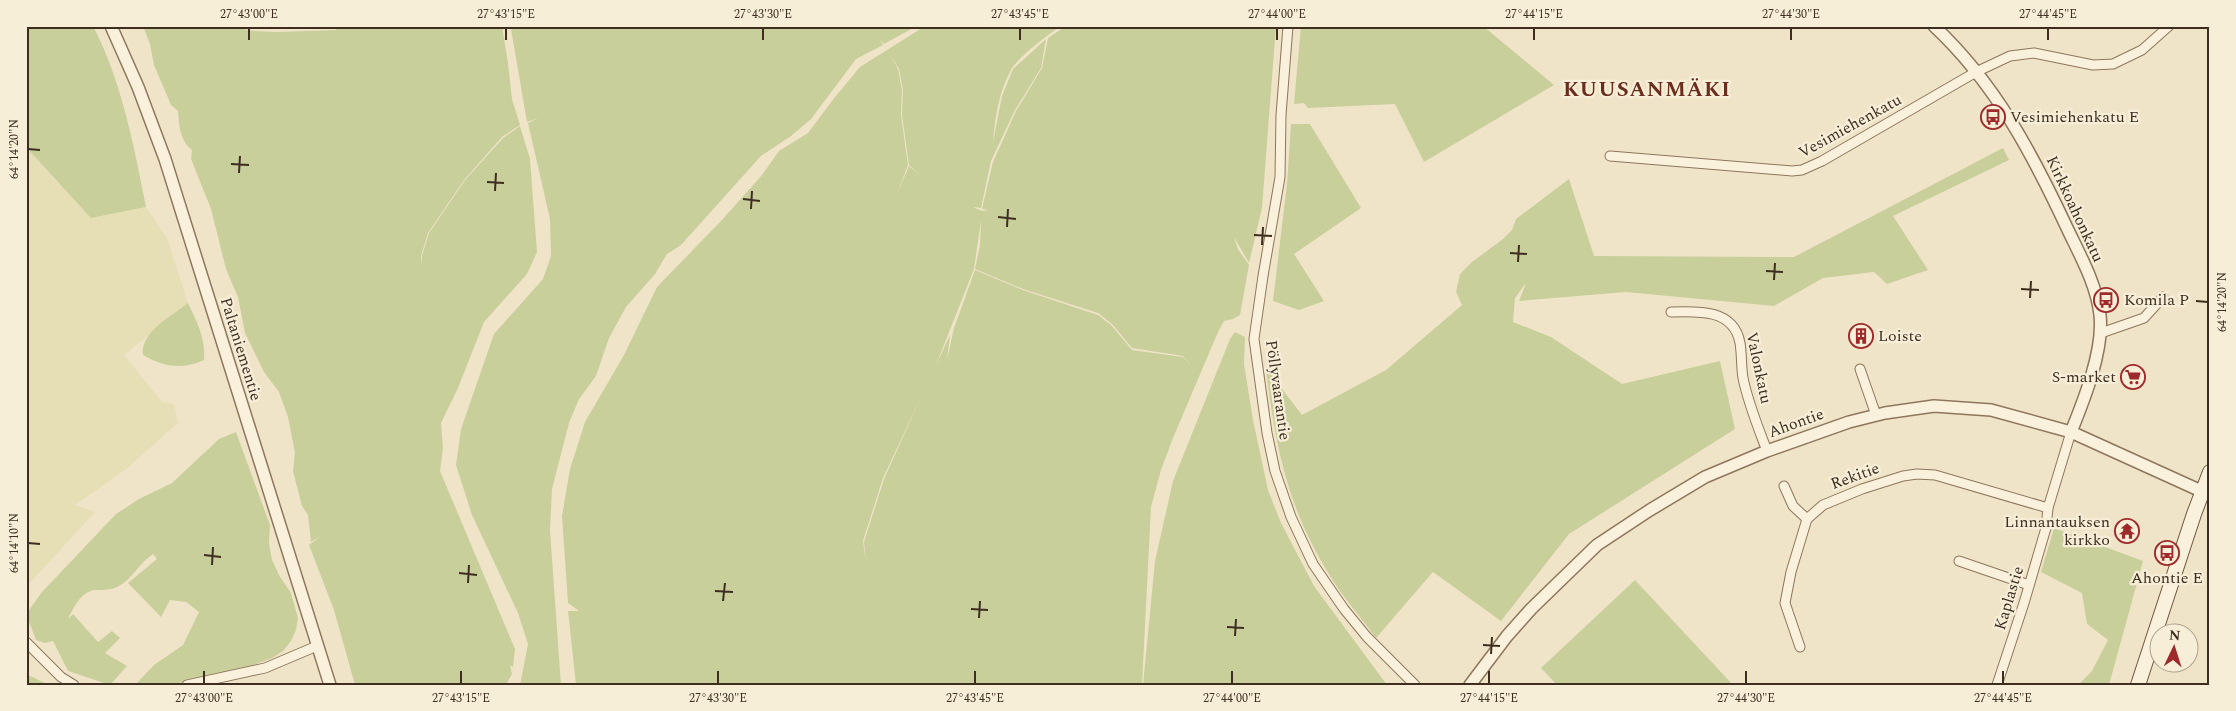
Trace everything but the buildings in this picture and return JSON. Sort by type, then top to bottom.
[{"type":"main road","points":[[2138,685],[2206,493],[2210,472]]},
{"type":"street","name":"Paltaniementie","points":[[111,26],[138,87],[165,159],[330,685]]},
{"type":"street","name":"Pöllyvaarantie","points":[[1288,26],[1281,115],[1280,178],[1262,276],[1254,339],[1267,433],[1275,470],[1292,517],[1313,564],[1344,609],[1367,637],[1415,685]]},
{"type":"street","name":"Kirkkoahonkatu","points":[[1934,26],[1976,72],[2008,117],[2037,164],[2081,258],[2097,299],[2100,333],[2092,372],[2071,432]]},
{"type":"street","name":"Vesimiehenkatu","points":[[1610,156],[1676,160],[1740,168],[1802,170],[1822,161],[1976,72],[2010,56],[2034,53],[2093,65],[2114,64],[2142,50],[2169,26]]},
{"type":"street","points":[[2100,333],[2144,318],[2163,297]]},
{"type":"street","name":"Valonkatu","points":[[1671,312],[1704,311],[1730,322],[1735,329],[1740,345],[1742,376],[1749,402],[1767,451]]},
{"type":"street","points":[[1860,369],[1876,415]]},
{"type":"street","name":"Ahontie","points":[[1470,685],[1507,636],[1598,545],[1692,484],[1767,451],[1827,428],[1876,415],[1934,406],[1971,407],[2008,414],[2071,432],[2206,493]]},
{"type":"street","name":"Kaplastie","points":[[1997,685],[2046,528],[2048,508],[2071,432]]},
{"type":"street","name":"Rekitie","points":[[1807,519],[1831,501],[1886,481],[1917,474],[1935,475],[2048,508]]},
{"type":"street","points":[[1784,486],[1793,506],[1807,519],[1790,572],[1784,603],[1800,647]]},
{"type":"street","points":[[1959,561],[2029,585]]},
{"type":"street","points":[[26,642],[61,677],[74,685]]},
{"type":"street","points":[[187,685],[264,668],[317,646]]},
{"type":"shaded area","points":[[26,147],[91,218],[146,207],[167,238],[188,303],[124,355],[162,402],[174,404],[178,423],[125,470],[75,505],[95,512],[26,587]]},
{"type":"green space","points":[[26,26],[93,26],[112,69],[126,115],[146,207],[91,218],[26,147]]},
{"type":"green space","points":[[143,26],[227,26],[254,31],[277,32],[336,30],[339,26],[502,26],[512,99],[520,125],[502,137],[464,180],[428,233],[421,256],[422,266],[422,256],[429,233],[465,180],[503,138],[520,126],[530,159],[537,252],[527,274],[484,322],[458,388],[441,423],[443,448],[440,471],[515,649],[513,667],[510,665],[512,674],[506,685],[355,685],[334,610],[309,545],[321,536],[311,542],[308,515],[302,506],[293,471],[295,453],[288,417],[279,392],[264,372],[245,333],[238,297],[226,269],[211,209],[191,159],[192,150],[183,137],[178,111],[171,105],[154,65],[150,44]]},
{"type":"green space","points":[[512,26],[917,26],[884,44],[880,40],[883,45],[856,59],[811,119],[791,136],[761,156],[681,245],[667,254],[655,274],[626,307],[609,338],[596,376],[579,399],[569,423],[552,489],[550,530],[561,685],[520,685],[528,644],[518,613],[472,515],[456,465],[461,429],[494,334],[543,279],[551,256],[550,219],[528,123],[539,118],[527,122]]},
{"type":"green space","points":[[925,26],[1049,26],[1049,30],[1050,26],[1061,26],[1041,40],[1014,65],[1003,87],[998,105],[993,142],[1002,96],[1013,69],[1046,39],[1041,68],[1015,110],[991,161],[981,208],[973,207],[982,211],[989,210],[982,209],[993,162],[1016,111],[1042,68],[1048,38],[1066,26],[1276,26],[1262,208],[1249,263],[1234,237],[1238,249],[1249,265],[1240,315],[1224,321],[1218,332],[1173,438],[1161,470],[1151,507],[1142,685],[576,685],[568,611],[579,611],[568,603],[562,516],[570,469],[585,422],[624,355],[657,287],[721,221],[762,175],[779,151],[808,133],[860,67]],"holes":[[[890,54],[899,69],[903,90],[902,115],[909,165],[920,175],[909,166],[897,194],[908,165],[901,115],[902,90],[898,69]],[[981,220],[980,245],[975,269],[1023,289],[1098,313],[1112,324],[1132,348],[1183,356],[1190,364],[1183,357],[1132,350],[1111,325],[1098,315],[1023,290],[975,270],[954,328],[947,360],[950,335],[936,365],[974,269]],[[922,395],[884,479],[864,542],[866,563],[863,541],[883,478]]]},
{"type":"green space","points":[[1301,26],[1483,26],[1554,85],[1424,162],[1395,104],[1308,108],[1304,103],[1294,104]]},
{"type":"green space","points":[[1291,124],[1310,124],[1361,208],[1294,254],[1324,301],[1299,310],[1273,301],[1287,184]]},
{"type":"green space","points":[[2003,148],[2009,160],[1893,216],[1928,270],[1887,284],[1874,272],[1823,278],[1774,306],[1626,292],[1519,301],[1526,283],[1515,298],[1513,322],[1551,337],[1622,384],[1720,361],[1735,429],[1569,534],[1501,621],[1433,572],[1376,638],[1334,582],[1303,524],[1285,475],[1274,423],[1266,368],[1302,415],[1386,370],[1462,305],[1456,292],[1460,274],[1472,262],[1503,239],[1512,230],[1516,219],[1569,179],[1594,256],[1794,257]]},
{"type":"green space","points":[[188,303],[198,324],[204,345],[204,360],[188,365],[173,366],[143,355],[143,347],[147,339],[158,325]]},
{"type":"green space","points":[[1235,332],[1245,337],[1244,364],[1253,420],[1268,490],[1281,523],[1314,586],[1387,685],[1143,685],[1155,561],[1173,481],[1230,339]]},
{"type":"green space","points":[[236,432],[270,525],[269,543],[272,560],[291,593],[298,618],[296,630],[291,641],[283,651],[272,658],[256,664],[171,685],[135,685],[154,665],[183,645],[199,612],[186,602],[170,600],[161,617],[128,583],[157,559],[153,554],[119,586],[111,589],[91,591],[82,596],[68,619],[73,614],[98,642],[112,631],[120,638],[105,653],[127,666],[110,685],[68,671],[53,641],[45,643],[36,640],[26,614],[42,592],[116,514],[139,499],[172,483],[219,439]]},
{"type":"green space","points":[[2054,528],[2143,561],[2109,685],[2078,685],[2092,671],[2108,640],[2087,624],[2082,593],[2041,572]]},
{"type":"green space","points":[[1635,580],[1733,685],[1557,685],[1541,668]]},
{"type":"green space","points":[[26,674],[49,685],[26,685]]},
{"type":"place","name":"Vesimiehenkatu E","points":[[1993,117]]},
{"type":"place","name":"Komila P","points":[[2106,300]]},
{"type":"place","name":"Loiste","points":[[1861,336]]},
{"type":"place","name":"S-market","points":[[2133,377]]},
{"type":"place","name":"Linnantauksen kirkko","points":[[2127,531]]},
{"type":"place","name":"Ahontie E","points":[[2167,553]]},
{"type":"district","name":"KUUSANMÄKI","points":[[1647,90]]}]
